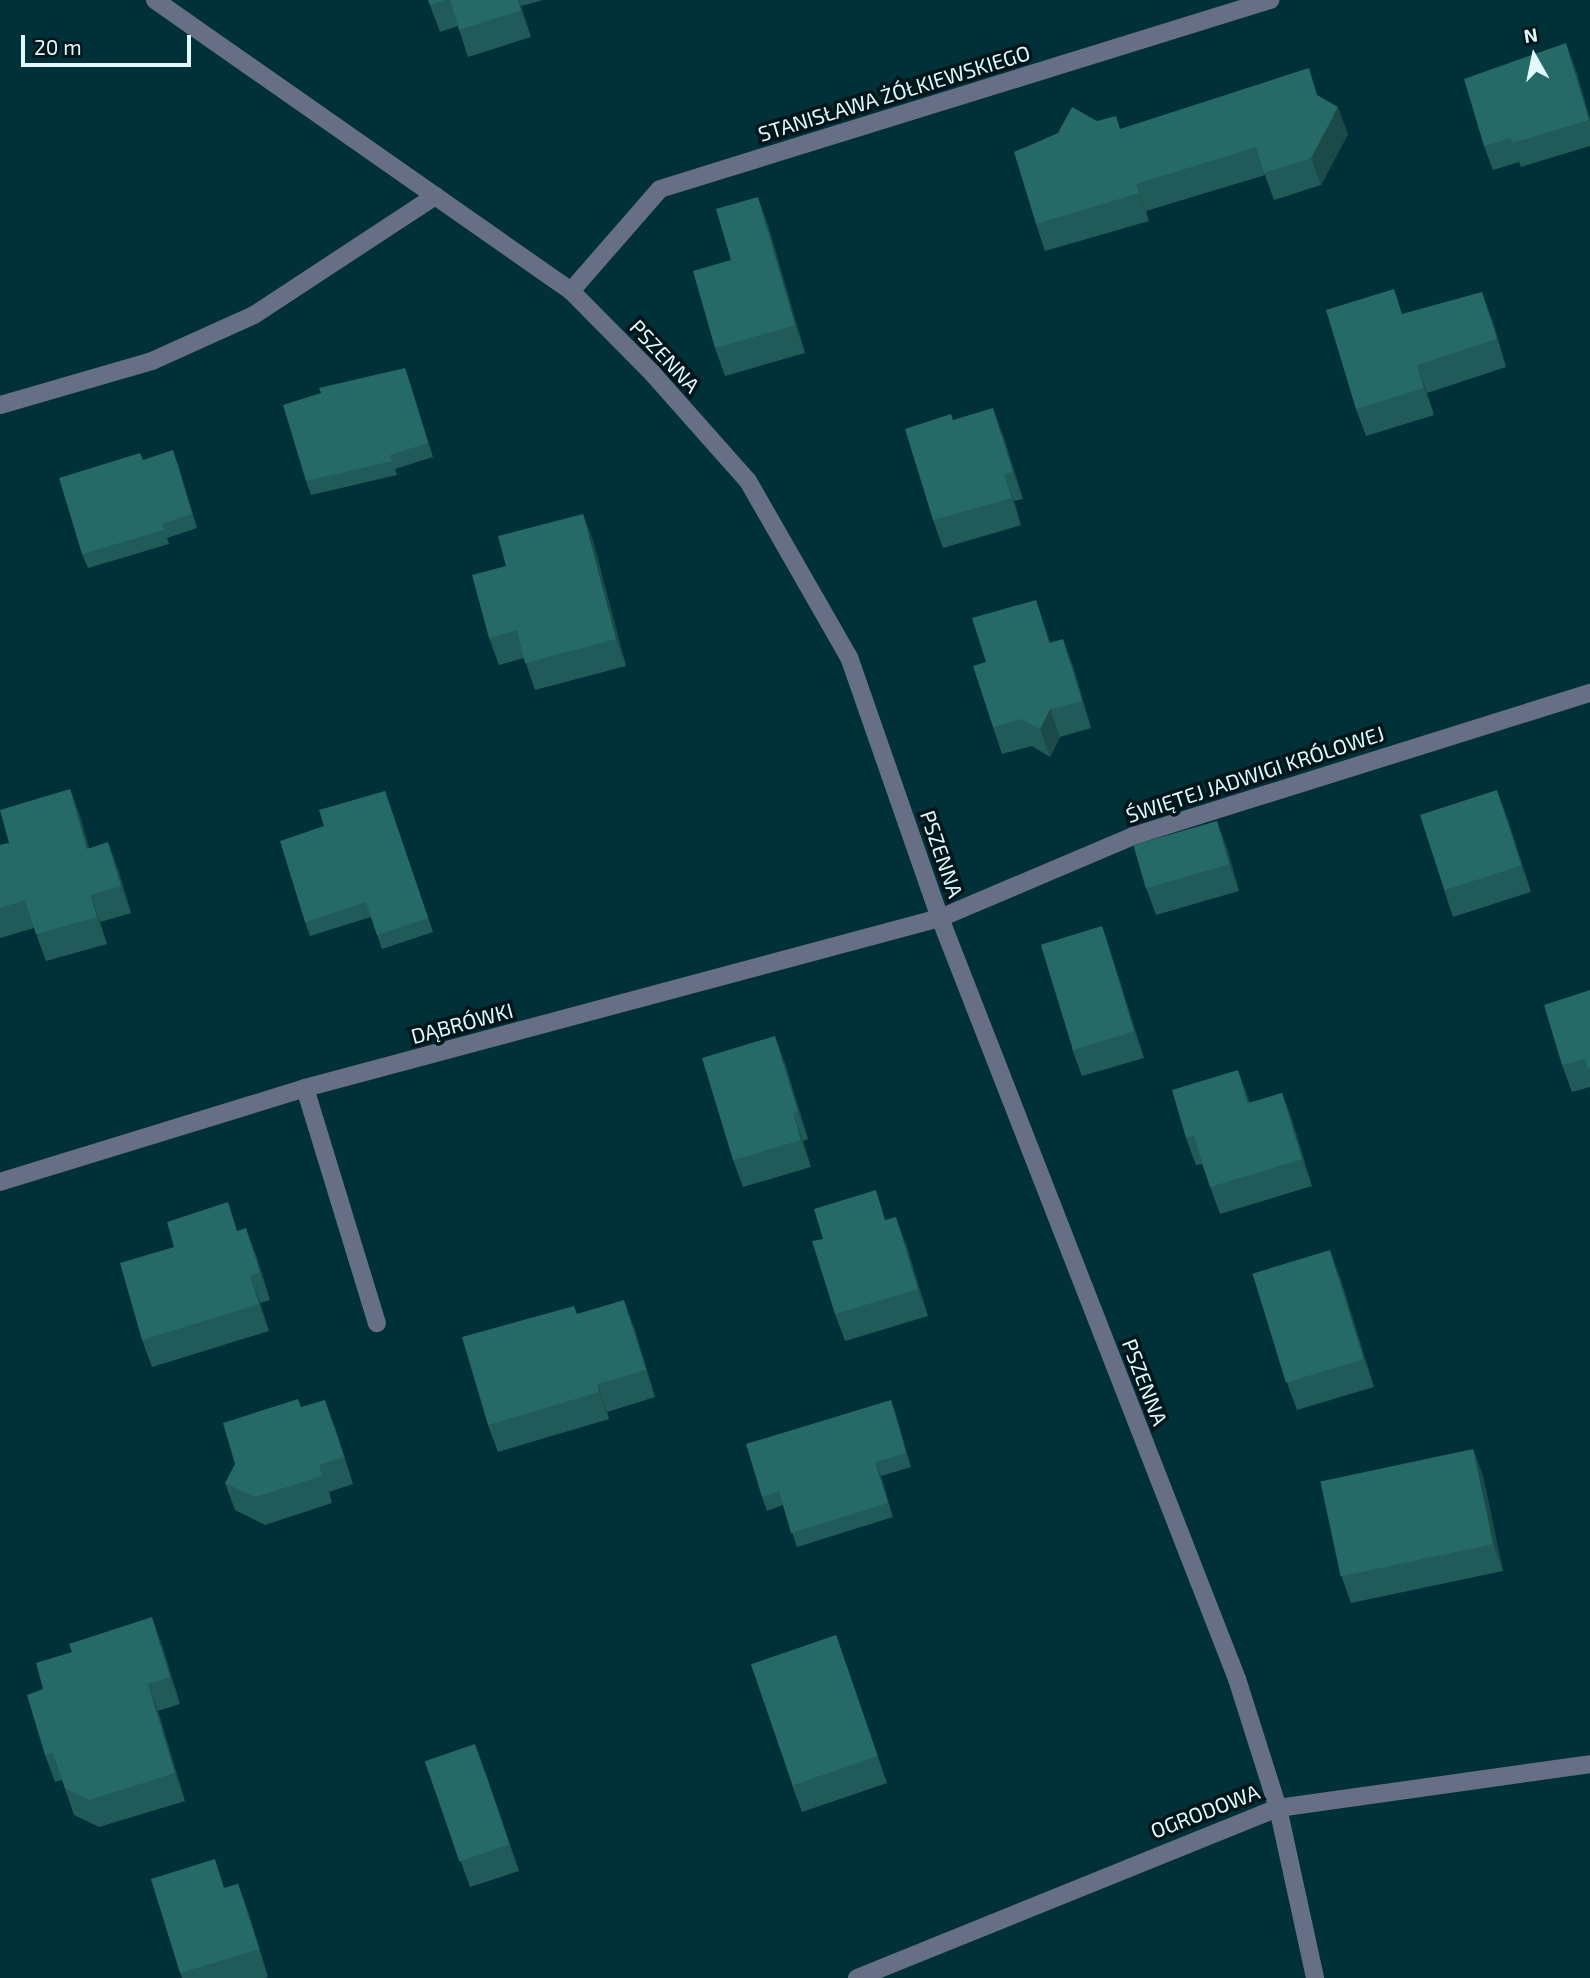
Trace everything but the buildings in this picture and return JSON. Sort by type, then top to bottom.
[{"type":"street","name":"PSZENNA","points":[[155,0],[570,291],[653,374],[748,481],[849,657],[940,918],[1237,1679],[1278,1808],[1315,1978]]},
{"type":"street","name":"STANISŁAWA ŻÓŁKIEWSKIEGO","points":[[570,291],[660,189],[1270,0]]},
{"type":"street","points":[[0,405],[152,361],[254,315],[435,196]]},
{"type":"street","name":"ŚWIĘTEJ JADWIGI KRÓLOWEJ","points":[[940,918],[1133,836],[1590,693]]},
{"type":"street","name":"DĄBRÓWKI","points":[[0,1182],[305,1088],[940,918]]},
{"type":"street","points":[[305,1088],[377,1323]]},
{"type":"street","name":"OGRODOWA","points":[[857,1978],[1278,1808],[1590,1764]]}]
